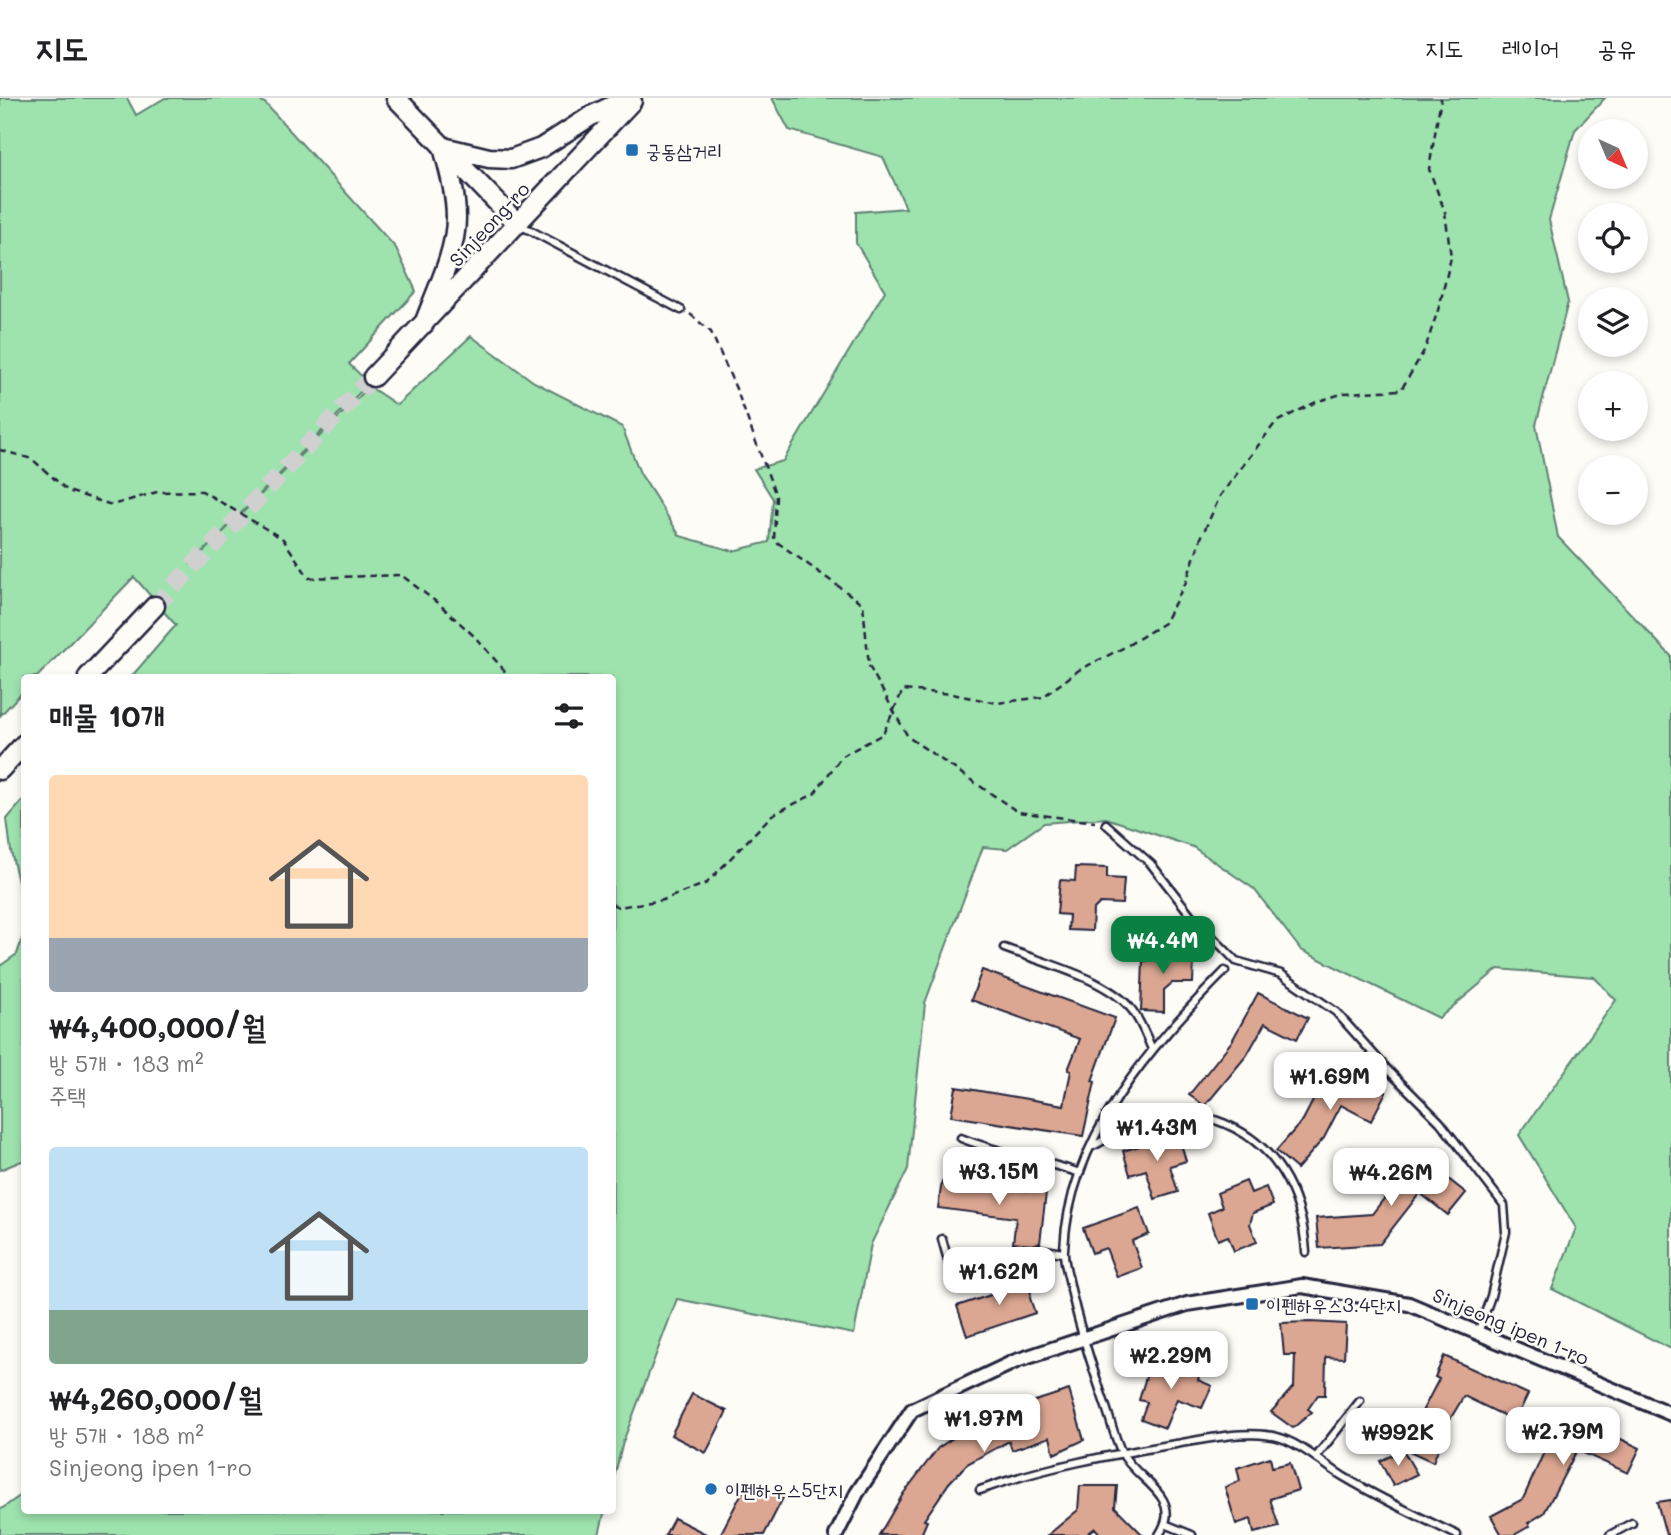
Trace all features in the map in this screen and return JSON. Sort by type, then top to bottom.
[{"type":"main road","points":[[396,98],[518,224]]},
{"type":"main road","points":[[443,147],[489,158],[511,159],[541,148],[591,116],[631,98]]},
{"type":"main road","name":"Sinjeong-ro","points":[[373,377],[518,224],[631,98]]},
{"type":"main road","points":[[424,324],[443,272],[456,221],[455,198],[443,147]]},
{"type":"main road","points":[[91,674],[155,606]]},
{"type":"main road","points":[[0,770],[21,747]]},
{"type":"street","name":"Sinjeong ipen 1-ro","points":[[836,1535],[857,1493],[912,1410],[1016,1361],[1187,1304],[1302,1286],[1409,1304],[1671,1414]]},
{"type":"lane","points":[[518,224],[681,310]]},
{"type":"lane","points":[[1106,824],[1151,864],[1190,914],[1236,961],[1281,974],[1336,1012],[1387,1069],[1440,1122],[1504,1205],[1506,1232],[1491,1296],[1478,1333]]},
{"type":"lane","points":[[1004,948],[1115,993],[1132,1010],[1152,1049]]},
{"type":"lane","points":[[1159,1535],[1167,1516],[1163,1499],[1135,1471],[1122,1452],[1082,1338],[1063,1253],[1070,1209],[1080,1173],[1091,1147],[1129,1080],[1152,1049],[1225,971]]},
{"type":"lane","points":[[1091,1147],[1126,1128],[1177,1113],[1199,1115],[1244,1133],[1271,1157],[1292,1189],[1302,1216],[1306,1252]]},
{"type":"lane","points":[[961,1138],[982,1147],[1033,1158],[1080,1173]]},
{"type":"lane","points":[[942,1239],[949,1264],[959,1268],[970,1269],[1039,1250],[1063,1253]]},
{"type":"lane","points":[[1316,1457],[1360,1401]]},
{"type":"lane","points":[[980,1490],[1020,1475],[1122,1452],[1224,1436],[1267,1435],[1284,1439],[1379,1498],[1457,1535]]},
{"type":"lane","points":[[1610,1535],[1632,1523]]},
{"type":"lane","points":[[1165,1524],[1192,1535]]},
{"type":"path","points":[[616,906],[663,900],[707,883],[772,815],[814,793],[842,756],[883,734],[903,690],[952,694],[997,703],[1043,697],[1079,670],[1125,647],[1164,623],[1186,583],[1200,538],[1220,496],[1276,422],[1343,393],[1401,390],[1425,349],[1451,257],[1445,212],[1429,169],[1440,98]]},
{"type":"path","points":[[681,310],[694,316],[710,332],[726,362],[776,496],[774,540],[863,604],[869,666],[908,737],[1018,812],[1106,824]]},
{"type":"path","points":[[0,450],[32,459],[68,491],[112,505],[157,492],[202,491],[283,539],[309,578],[401,575],[439,604],[474,636],[505,674]]},
{"type":"green space","points":[[0,98],[127,98],[136,115],[165,98],[253,98],[265,103],[396,248],[416,291],[349,364],[369,383],[190,565],[371,385],[397,405],[471,336],[534,382],[622,427],[640,473],[680,536],[733,551],[769,542],[773,499],[754,469],[783,461],[885,291],[856,243],[856,212],[906,208],[883,157],[789,130],[772,98],[1605,98],[1585,119],[1578,119],[1578,127],[1549,220],[1568,302],[1536,425],[1558,537],[1671,656],[1671,1349],[1552,1289],[1576,1228],[1519,1135],[1616,1000],[1594,977],[1498,969],[1439,1018],[1301,950],[1254,889],[1193,847],[1106,818],[1044,823],[1007,849],[983,847],[925,1003],[908,1169],[871,1244],[854,1334],[677,1299],[623,1442],[616,1470],[616,674],[134,674],[176,625],[134,577],[40,674],[21,674],[21,693],[0,716]]},
{"type":"green space","points":[[21,803],[21,896],[11,851],[7,819]]},
{"type":"green space","points":[[21,942],[21,1161],[0,1170],[0,966],[17,954]]},
{"type":"green space","points":[[21,1495],[21,1514],[604,1514],[599,1535],[0,1535],[0,1510]]},
{"type":"building","points":[[1076,867],[1107,868],[1107,878],[1124,879],[1122,904],[1100,903],[1093,910],[1092,931],[1068,930],[1069,915],[1057,914],[1060,880],[1075,881]]},
{"type":"building","points":[[1147,947],[1178,948],[1178,958],[1194,959],[1193,983],[1172,983],[1164,990],[1164,1012],[1141,1011],[1143,961],[1147,961]]},
{"type":"building","points":[[982,970],[1115,1018],[1092,1081],[1095,1082],[1083,1136],[951,1116],[956,1087],[1064,1105],[1071,1071],[1068,1070],[1080,1039],[971,1000]]},
{"type":"building","points":[[1258,993],[1308,1018],[1297,1039],[1265,1023],[1247,1055],[1205,1106],[1189,1095],[1232,1041]]},
{"type":"building","points":[[1332,1064],[1386,1092],[1371,1121],[1341,1105],[1324,1138],[1297,1169],[1276,1151],[1303,1120]]},
{"type":"building","points":[[1178,1134],[1186,1161],[1170,1166],[1178,1192],[1155,1199],[1146,1170],[1130,1175],[1123,1151]]},
{"type":"building","points":[[1418,1155],[1466,1193],[1448,1215],[1420,1193],[1380,1244],[1319,1248],[1316,1218],[1372,1214]]},
{"type":"building","points":[[942,1181],[1046,1193],[1040,1243],[1013,1243],[1016,1218],[938,1208]]},
{"type":"building","points":[[1246,1181],[1251,1193],[1266,1187],[1273,1205],[1253,1213],[1250,1224],[1257,1242],[1234,1251],[1228,1236],[1218,1240],[1208,1213],[1222,1207],[1217,1193]]},
{"type":"building","points":[[1139,1208],[1149,1234],[1132,1241],[1142,1268],[1117,1277],[1106,1248],[1092,1253],[1083,1228]]},
{"type":"building","points":[[1009,1274],[1033,1278],[1030,1298],[1035,1313],[967,1336],[957,1306],[1006,1290]]},
{"type":"building","points":[[1281,1323],[1346,1324],[1344,1358],[1326,1357],[1325,1395],[1318,1395],[1308,1409],[1312,1412],[1293,1428],[1271,1412],[1294,1386],[1295,1355],[1284,1355]]},
{"type":"building","points":[[1444,1356],[1528,1394],[1515,1421],[1464,1396],[1449,1421],[1433,1462],[1407,1450],[1414,1427],[1439,1379],[1435,1377]]},
{"type":"building","points":[[1167,1358],[1201,1370],[1198,1380],[1212,1386],[1202,1408],[1177,1399],[1165,1428],[1141,1419],[1147,1402],[1139,1400],[1149,1367],[1163,1372]]},
{"type":"building","points":[[1069,1390],[1084,1440],[1054,1454],[1050,1437],[1012,1450],[1009,1441],[967,1464],[949,1483],[924,1520],[927,1521],[921,1535],[879,1535],[903,1494],[938,1448],[983,1418]]},
{"type":"building","points":[[692,1394],[727,1411],[706,1453],[671,1435]]},
{"type":"building","points":[[1557,1409],[1640,1448],[1628,1473],[1577,1450],[1544,1513],[1528,1523],[1530,1526],[1514,1535],[1502,1535],[1491,1516],[1523,1499],[1553,1432],[1548,1429]]},
{"type":"building","points":[[1403,1450],[1417,1474],[1393,1486],[1380,1461]]},
{"type":"building","points":[[1270,1457],[1272,1467],[1290,1463],[1298,1490],[1270,1499],[1279,1527],[1254,1533],[1251,1519],[1236,1524],[1225,1487],[1240,1481],[1237,1468]]},
{"type":"building","points":[[748,1481],[783,1498],[764,1535],[720,1535]]},
{"type":"building","points":[[1080,1486],[1117,1486],[1115,1507],[1143,1535],[1101,1535],[1095,1528],[1086,1535],[1048,1535],[1078,1510]]},
{"type":"building","points":[[1671,1500],[1671,1535],[1666,1535],[1657,1502]]},
{"type":"building","points":[[674,1518],[708,1535],[665,1535]]},
{"type":"tunnel","points":[[155,606],[373,377]]},
{"type":"place","name":"궁동삼거리","points":[[632,150]]},
{"type":"place","name":"이펜하우스3.4단지","points":[[1252,1304]]},
{"type":"place","name":"이펜하우스5단지","points":[[711,1489]]}]
